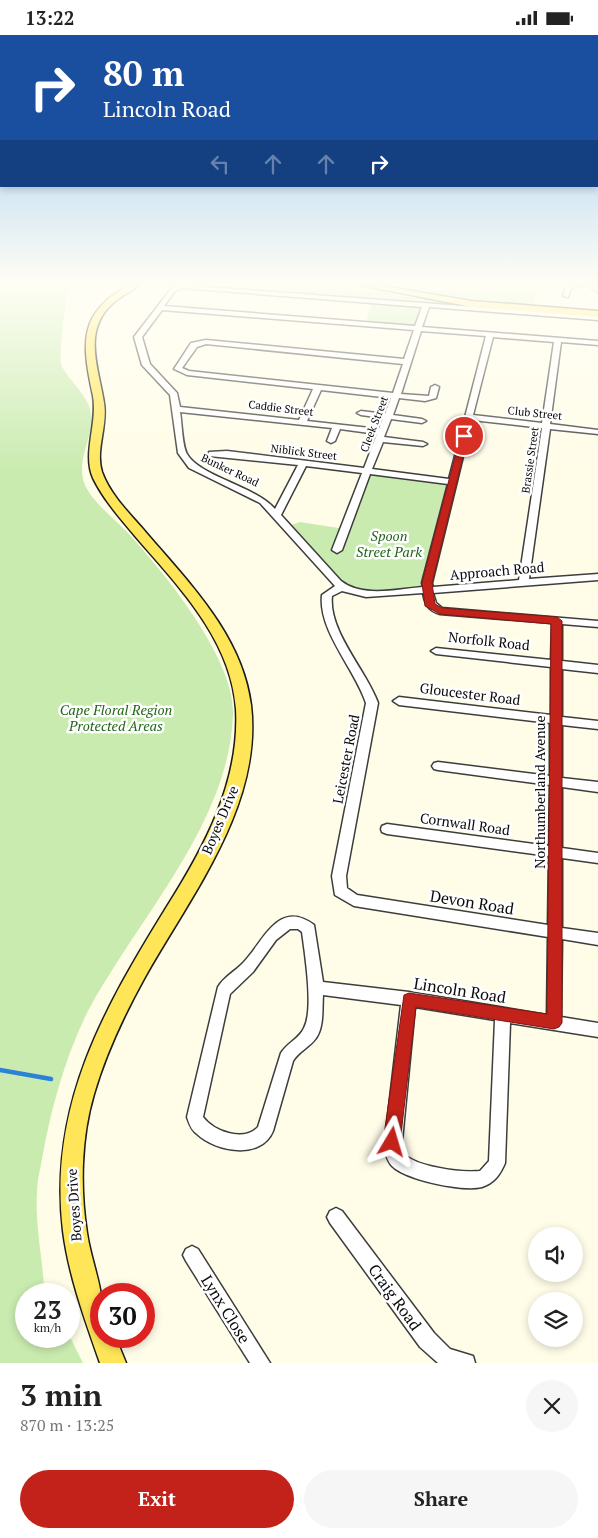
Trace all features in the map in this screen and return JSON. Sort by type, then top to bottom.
[{"type":"main road","name":"Boyes Drive","points":[[90,347],[90,360],[100,418],[94,457],[96,470],[114,503],[197,602],[222,638],[240,684],[244,728],[243,748],[236,785],[219,831],[116,1014],[94,1062],[80,1107],[72,1156],[70,1191],[79,1264],[90,1298]]},
{"type":"main road","points":[[108,1348],[114,1363]]},
{"type":"street","name":"Bunker Road","points":[[140,347],[146,365],[174,395],[182,453],[188,463],[259,497],[341,587]]},
{"type":"street","points":[[193,347],[179,366],[180,371],[430,399],[435,387]]},
{"type":"street","points":[[256,347],[408,362]]},
{"type":"street","name":"Cleek Street","points":[[337,550],[382,435],[413,347]]},
{"type":"street","points":[[487,347],[427,583],[430,606],[440,611],[598,624]]},
{"type":"street","name":"Brassie Street","points":[[524,583],[557,347]]},
{"type":"street","points":[[302,422],[318,387]]},
{"type":"street","name":"Caddie Street","points":[[177,409],[337,426],[423,444]]},
{"type":"street","points":[[361,413],[422,421]]},
{"type":"street","name":"Club Street","points":[[469,417],[598,432]]},
{"type":"street","points":[[331,441],[337,426]]},
{"type":"street","name":"Niblick Street","points":[[212,454],[452,483]]},
{"type":"street","points":[[276,516],[303,464]]},
{"type":"street","name":"Approach Road","points":[[341,587],[363,594],[598,577]]},
{"type":"street","name":"Leicester Road","points":[[341,587],[327,595],[325,605],[338,638],[366,688],[372,703],[339,875],[338,885],[343,894]]},
{"type":"street","name":"Northumberland Avenue","points":[[554,1023],[557,621]]},
{"type":"street","name":"Norfolk Road","points":[[436,651],[598,669]]},
{"type":"street","name":"Gloucester Road","points":[[398,701],[598,725]]},
{"type":"street","points":[[438,766],[598,787]]},
{"type":"street","name":"Cornwall Road","points":[[387,829],[598,858]]},
{"type":"street","name":"Devon Road","points":[[343,894],[354,900],[408,910],[598,939]]},
{"type":"street","points":[[288,923],[301,923],[309,929],[316,988],[313,1028],[286,1059],[265,1131],[260,1137],[246,1142],[214,1136],[200,1129],[195,1117],[223,992],[230,980],[251,965],[275,931],[288,923]]},
{"type":"street","name":"Lincoln Road","points":[[316,988],[409,999],[598,1030]]},
{"type":"street","points":[[409,999],[392,1149],[395,1157],[408,1166],[467,1179],[480,1179],[489,1175],[497,1163],[502,1015]]},
{"type":"street","name":"Craig Road","points":[[336,1217],[427,1340],[445,1357],[466,1363]]},
{"type":"street","name":"Lynx Close","points":[[192,1255],[260,1363]]},
{"type":"green space","name":"Cape Floral Region Protected Areas","points":[[0,347],[61,347],[62,367],[90,409],[91,428],[82,466],[85,485],[99,505],[129,534],[161,571],[195,618],[223,668],[231,692],[233,714],[228,754],[216,793],[199,832],[178,869],[108,976],[88,1011],[72,1047],[50,1121],[37,1188],[38,1227],[44,1283],[15,1283],[15,1348],[76,1348],[83,1363],[0,1363]]},
{"type":"green space","name":"Spoon Street Park","points":[[368,472],[452,482],[429,590],[377,594],[350,592],[286,527],[300,522],[345,529]]},
{"type":"waterway","points":[[0,1070],[51,1079]]},
{"type":"route","points":[[392,1142],[409,999],[554,1023],[557,621],[440,611],[430,606],[427,583],[464,436]]}]
